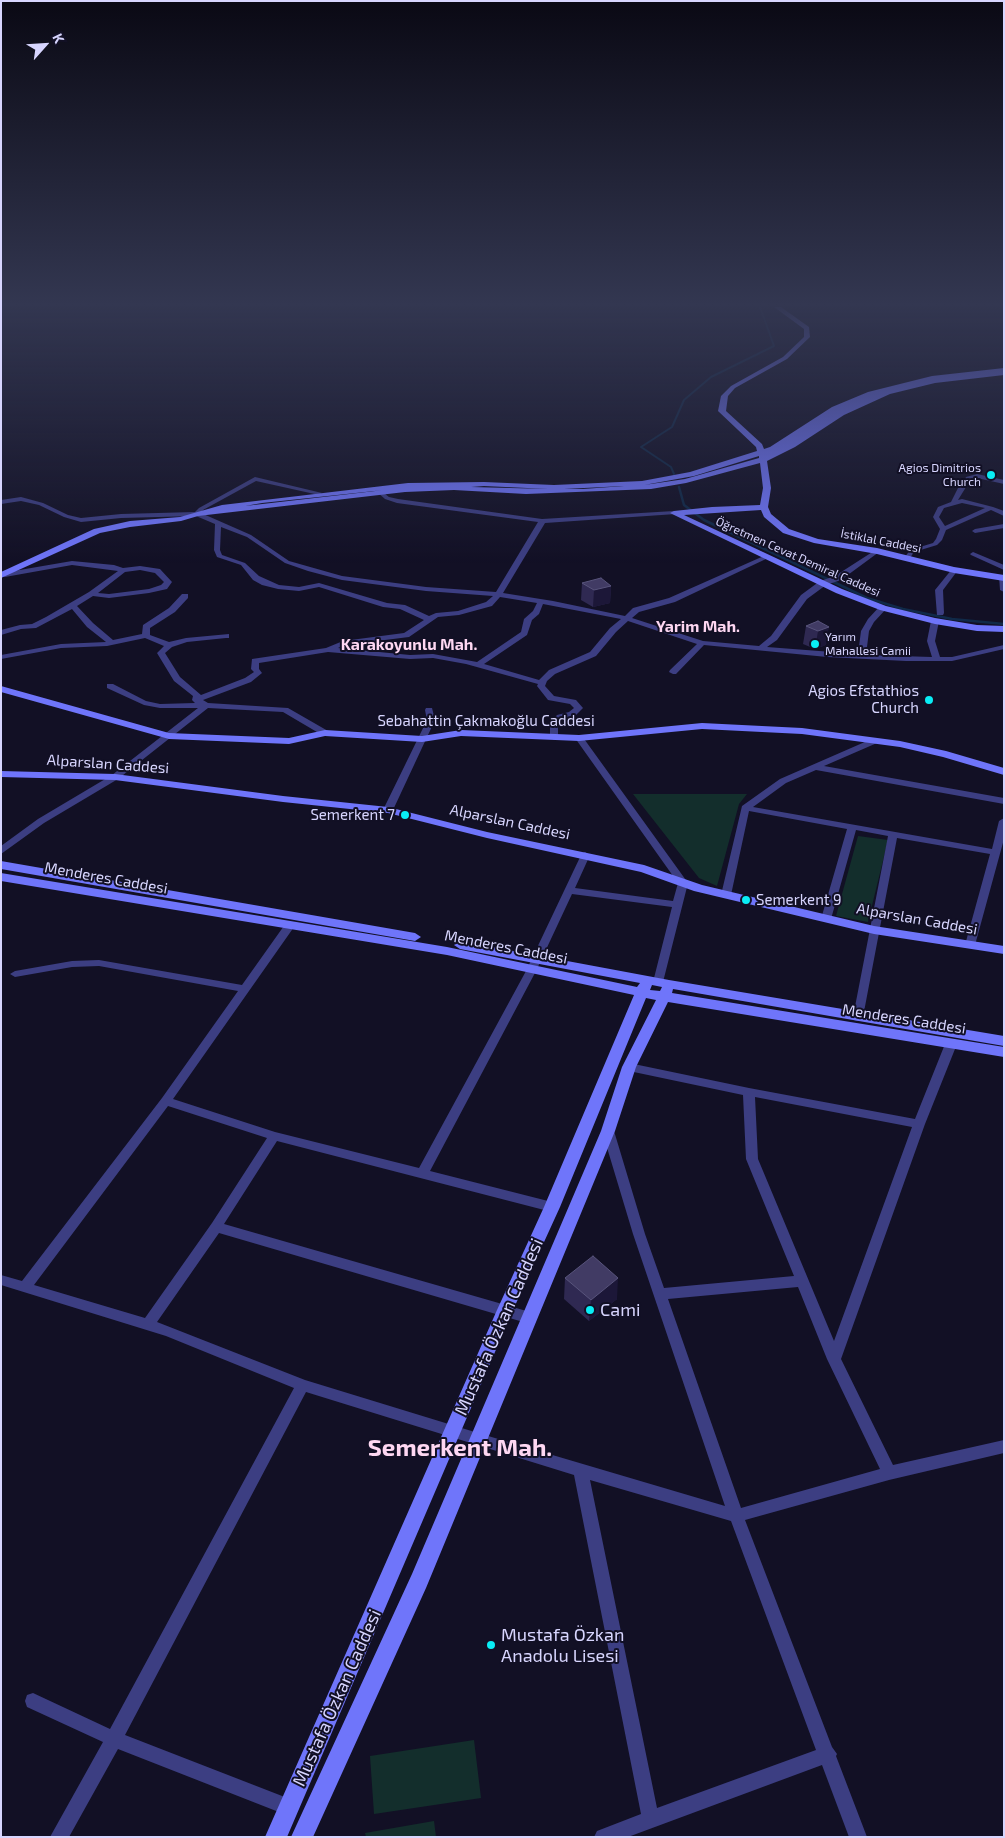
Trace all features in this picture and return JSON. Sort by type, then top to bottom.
[{"type":"main road","points":[[674,513],[764,507],[767,488],[763,456],[759,446],[722,411],[724,396],[727,393]]},
{"type":"main road","points":[[197,514],[218,513],[380,492],[454,488],[552,492],[651,487],[700,478],[792,445],[841,413],[886,393]]},
{"type":"main road","points":[[3,575],[97,531],[130,524],[181,519],[222,508],[319,494],[442,483],[554,487],[642,483],[691,474],[763,456]]},
{"type":"main road","name":"İstiklal Caddesi","points":[[764,507],[767,515],[786,530],[801,536],[842,546],[908,557],[954,570],[1003,578]]},
{"type":"main road","name":"Öğretmen Cevat Demiral Caddesi","points":[[674,513],[823,583],[883,608],[938,617],[977,628],[1004,629]]},
{"type":"main road","name":"Sebahattin Çakmakoğlu Caddesi","points":[[1,689],[169,736],[289,741],[325,733],[422,739],[461,733],[580,738],[702,726],[802,731],[874,741],[946,754],[1004,772]]},
{"type":"main road","name":"Alparslan Caddesi","points":[[1,774],[115,777],[283,799],[388,810],[487,835],[644,869],[683,883],[726,895],[874,930],[1004,950]]},
{"type":"main road","name":"Menderes Caddesi","points":[[1,865],[534,963],[951,1044],[1004,1052]]},
{"type":"main road","name":"Menderes Caddesi","points":[[1,877],[534,963]]},
{"type":"main road","name":"Menderes Caddesi","points":[[656,987],[1004,1041]]},
{"type":"main road","name":"Mustafa Özkan Caddesi","points":[[302,1837],[419,1581],[608,1131],[656,987]]},
{"type":"main road","name":"Mustafa Özkan Caddesi","points":[[276,1837],[454,1432],[505,1310],[656,987]]},
{"type":"street","points":[[954,502],[968,478],[977,476],[1004,482]]},
{"type":"street","points":[[197,514],[201,509],[255,479],[319,494]]},
{"type":"street","points":[[380,492],[387,498],[397,501],[542,520],[674,513]]},
{"type":"street","points":[[1,502],[21,499],[41,504],[66,516],[81,520],[120,516],[197,514],[249,536],[288,562],[310,570],[342,578],[498,595],[541,602],[625,618],[702,643],[862,657],[936,659],[952,659],[1004,646]]},
{"type":"street","points":[[943,529],[936,517],[942,507],[954,502],[962,501],[991,508],[1003,514]]},
{"type":"street","points":[[908,557],[912,551],[935,544],[943,529],[991,508]]},
{"type":"street","points":[[328,650],[343,643],[406,635],[436,615],[474,609],[490,604],[498,595],[540,527],[542,520]]},
{"type":"street","points":[[218,524],[217,550],[219,556],[243,564],[256,578],[265,583],[278,587],[299,589],[318,585],[386,605],[402,607],[429,619]]},
{"type":"street","points":[[975,531],[1004,526]]},
{"type":"street","points":[[760,649],[774,638],[804,597],[823,583],[838,578],[877,551]]},
{"type":"street","points":[[973,554],[1004,568]]},
{"type":"street","points":[[542,683],[552,672],[593,654],[625,618],[636,610],[672,600],[766,557]]},
{"type":"street","points":[[3,575],[72,563],[114,567],[123,570],[140,568],[157,571],[168,582],[164,587],[149,591],[109,596],[92,594]]},
{"type":"street","points":[[1,633],[20,626],[33,626],[73,606],[123,570]]},
{"type":"street","points":[[936,659],[931,641],[938,617],[939,590],[954,570]]},
{"type":"street","points":[[1003,578],[1004,590]]},
{"type":"street","points":[[146,636],[146,627],[172,610],[185,596]]},
{"type":"street","points":[[478,665],[524,633],[528,619],[536,612],[541,602]]},
{"type":"street","points":[[73,606],[90,625],[112,643]]},
{"type":"street","points":[[862,657],[863,637],[867,626],[883,608]]},
{"type":"street","points":[[1,658],[61,646],[112,643],[146,636],[169,645]]},
{"type":"street","points":[[196,700],[197,695],[176,679],[161,653],[169,645],[186,640],[226,636]]},
{"type":"street","points":[[672,672],[702,643]]},
{"type":"street","points":[[196,700],[248,680],[258,673],[255,669],[255,660],[328,650],[410,657],[433,656],[478,665],[542,683]]},
{"type":"street","points":[[542,683],[541,686],[552,698],[573,702],[578,708],[572,714],[560,717],[554,724],[554,737]]},
{"type":"street","points":[[110,686],[144,703],[160,706],[206,705],[284,710],[325,733]]},
{"type":"street","points":[[196,700],[206,705]]},
{"type":"street","points":[[1,851],[41,821],[115,777],[206,705]]},
{"type":"street","points":[[388,810],[432,720],[429,710]]},
{"type":"street","points":[[580,738],[683,883],[656,987]]},
{"type":"street","points":[[726,895],[744,808],[782,781],[874,741]]},
{"type":"street","points":[[815,766],[1004,801]]},
{"type":"street","points":[[744,808],[995,852]]},
{"type":"street","points":[[970,945],[1004,821]]},
{"type":"street","points":[[826,919],[852,828]]},
{"type":"street","points":[[858,1017],[893,835]]},
{"type":"street","points":[[422,1174],[534,963],[585,855]]},
{"type":"street","points":[[568,890],[677,906]]},
{"type":"street","points":[[25,1287],[166,1102],[290,925]]},
{"type":"street","points":[[16,974],[72,964],[100,962],[245,989]]},
{"type":"street","points":[[834,1359],[919,1124],[951,1044]]},
{"type":"street","points":[[629,1067],[919,1124]]},
{"type":"street","points":[[749,1092],[752,1159],[834,1359],[889,1473]]},
{"type":"street","points":[[166,1102],[274,1136],[552,1207]]},
{"type":"street","points":[[608,1131],[639,1234],[736,1516],[858,1837]]},
{"type":"street","points":[[148,1324],[216,1227],[274,1136]]},
{"type":"street","points":[[216,1227],[530,1318]]},
{"type":"street","points":[[1,1280],[148,1324],[303,1385],[478,1440],[736,1516],[889,1473],[1004,1446]]},
{"type":"street","points":[[660,1294],[804,1282]]},
{"type":"street","points":[[59,1837],[114,1739],[303,1385]]},
{"type":"street","points":[[581,1471],[650,1818]]},
{"type":"street","points":[[33,1701],[114,1739],[289,1807]]},
{"type":"street","points":[[603,1837],[650,1818],[828,1754]]},
{"type":"green space","points":[[633,794],[747,794],[739,804],[717,886],[699,878]]},
{"type":"green space","points":[[858,836],[888,840],[868,922],[836,916]]},
{"type":"green space","points":[[474,1740],[481,1798],[374,1814],[370,1756]]},
{"type":"green space","points":[[434,1821],[436,1837],[366,1837],[365,1833]]},
{"type":"building","points":[[601,578],[611,586],[594,590],[582,583]]},
{"type":"building","points":[[818,621],[829,627],[818,631],[806,626]]},
{"type":"building","points":[[593,1256],[618,1278],[591,1300],[565,1278]]},
{"type":"waterway","points":[[674,474],[671,467],[641,447],[672,427],[684,400],[692,393]]},
{"type":"waterway","points":[[679,487],[684,505],[704,520],[867,598],[903,609],[952,619],[1004,624]]},
{"type":"place","name":"Agios Dimitrios Church","points":[[991,475]]},
{"type":"place","name":"Yarım Mahallesi Camii","points":[[815,644]]},
{"type":"place","name":"Agios Efstathios Church","points":[[929,700]]},
{"type":"place","name":"Semerkent 7","points":[[405,815]]},
{"type":"place","name":"Semerkent 9","points":[[746,900]]},
{"type":"place","name":"Cami","points":[[590,1310]]},
{"type":"place","name":"Mustafa Özkan Anadolu Lisesi","points":[[491,1645]]},
{"type":"district","name":"Yarim Mah.","points":[[698,627]]},
{"type":"district","name":"Karakoyunlu Mah.","points":[[409,645]]},
{"type":"district","name":"Semerkent Mah.","points":[[460,1448]]}]
